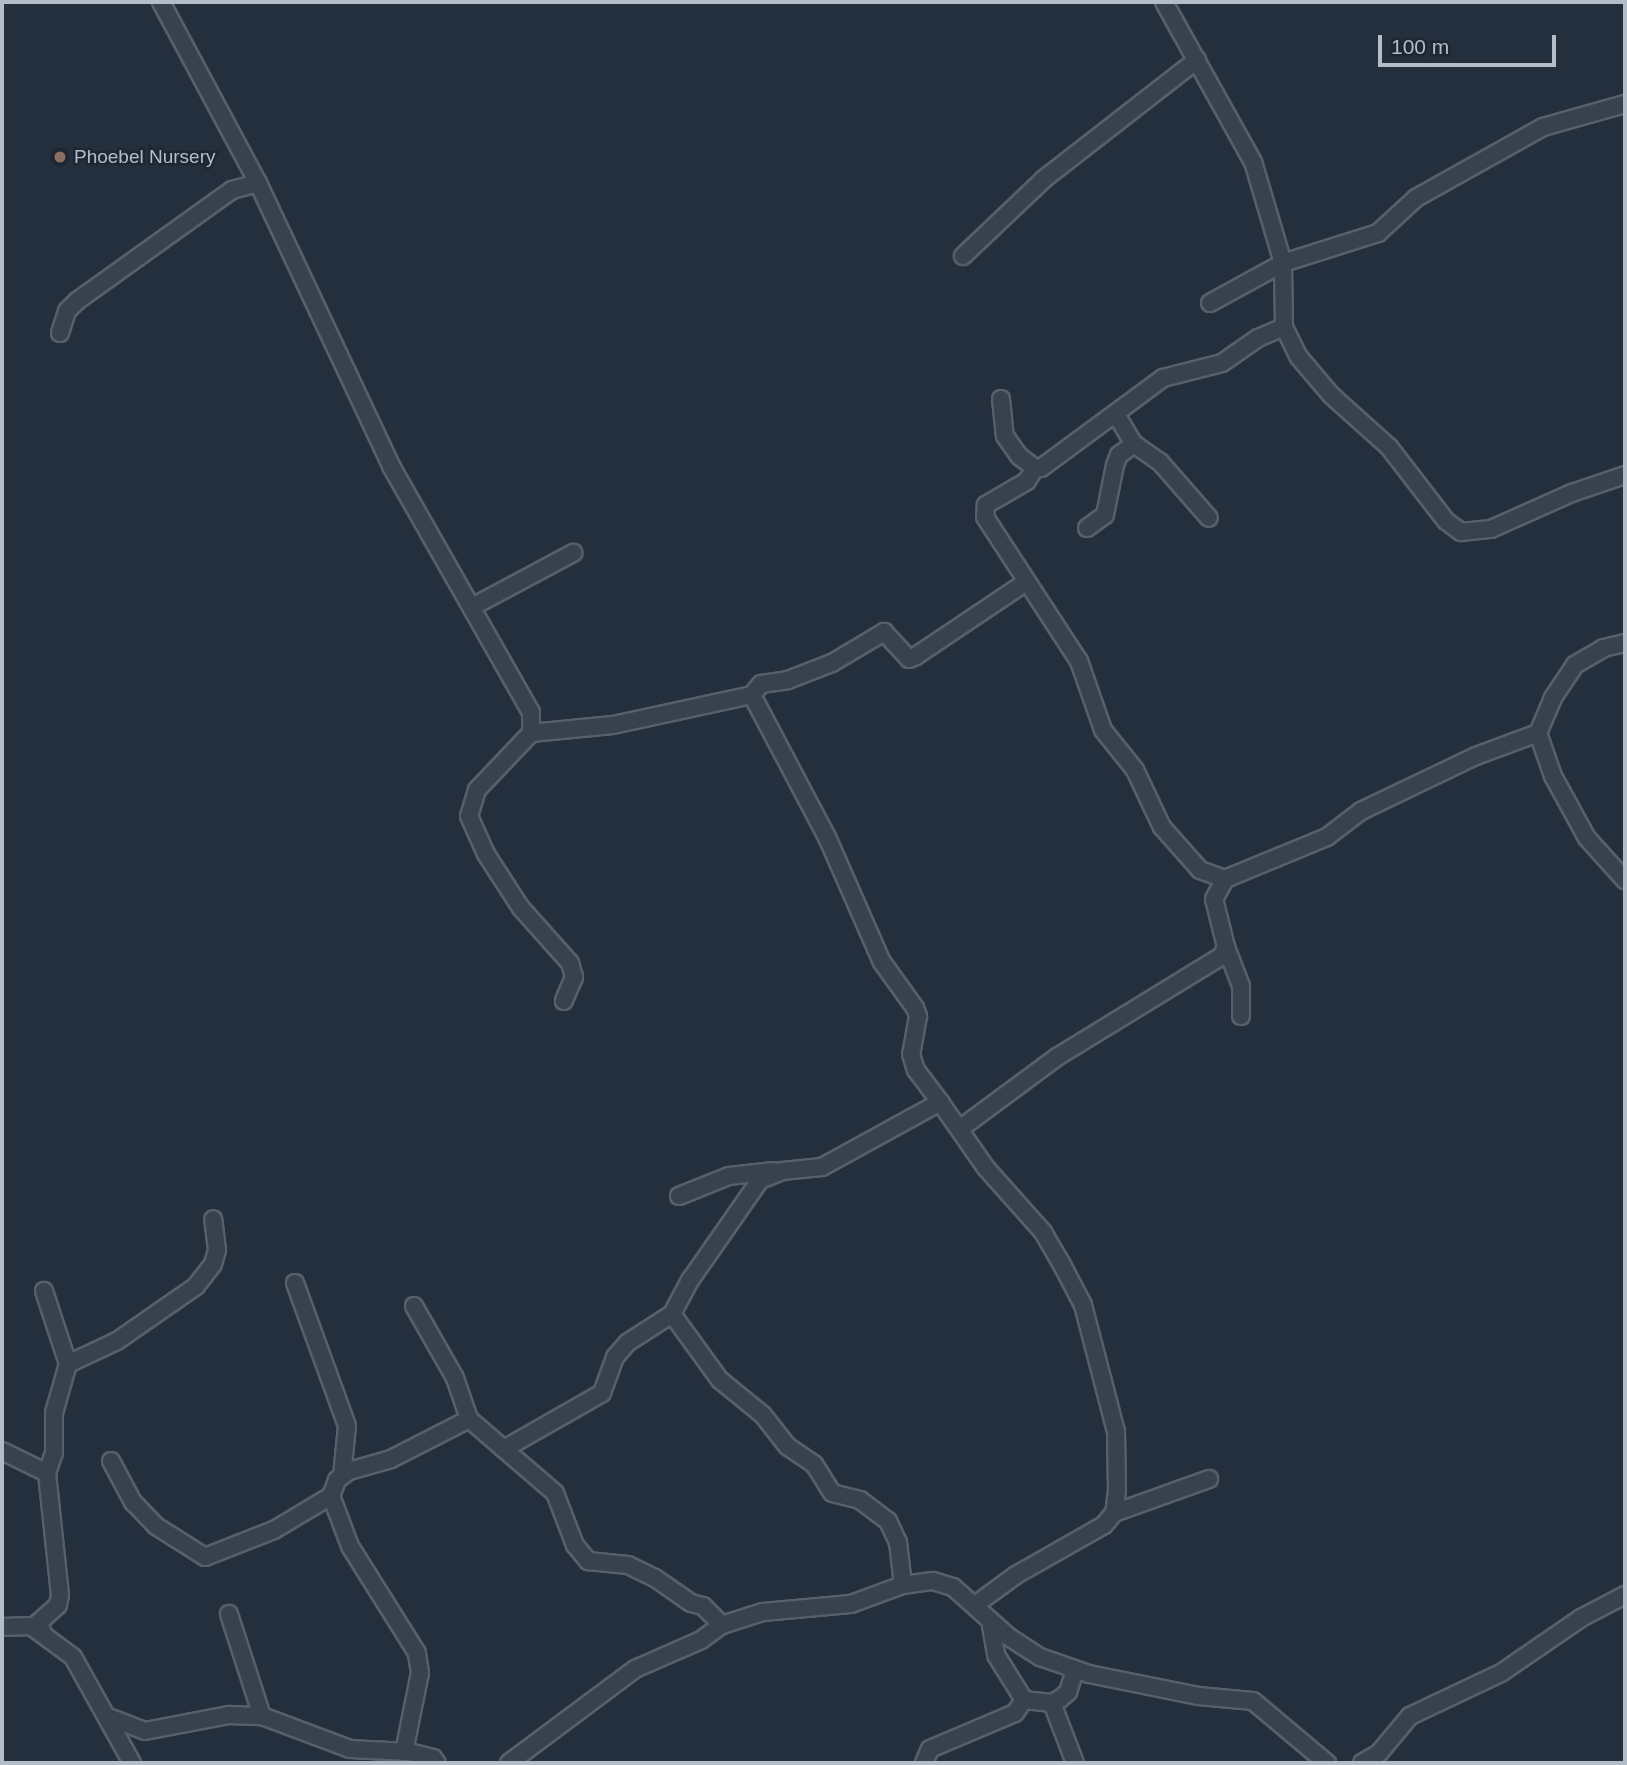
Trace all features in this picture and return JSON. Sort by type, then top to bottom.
[{"type":"street","points":[[161,2],[258,183],[391,466],[531,712],[531,733]]},
{"type":"street","points":[[1164,2],[1253,162],[1283,263],[1284,327],[1298,356],[1331,395],[1389,447],[1446,521],[1461,533],[1491,529],[1572,493],[1625,475]]},
{"type":"street","points":[[963,256],[1044,179],[1197,60]]},
{"type":"street","points":[[1210,303],[1283,263],[1378,233],[1416,198],[1543,127],[1625,104]]},
{"type":"street","points":[[60,333],[67,312],[77,301],[232,190],[258,183]]},
{"type":"street","points":[[1284,327],[1258,338],[1222,363],[1163,378],[1117,416],[1035,468],[1027,481],[985,505],[985,517],[1079,662],[1103,730],[1135,770],[1162,827],[1200,870],[1225,878],[1327,837],[1361,811],[1476,756],[1538,733]]},
{"type":"street","points":[[1001,399],[1005,436],[1035,468]]},
{"type":"street","points":[[1117,416],[1134,444],[1160,462],[1209,518]]},
{"type":"street","points":[[1087,528],[1105,515],[1119,455],[1134,444]]},
{"type":"street","points":[[472,607],[573,553]]},
{"type":"street","points":[[564,1001],[573,977],[570,963],[521,908],[486,854],[469,816],[477,790],[531,733],[613,725],[752,695],[761,684],[788,680],[832,663],[884,632],[909,659],[1026,582]]},
{"type":"street","points":[[1625,642],[1604,648],[1575,664],[1553,698],[1538,733],[1553,776],[1587,838],[1625,880]]},
{"type":"street","points":[[752,695],[827,837],[882,962],[915,1008],[918,1016],[911,1054],[916,1070],[961,1128],[986,1168],[1043,1232],[1083,1305],[1116,1432],[1114,1513]]},
{"type":"street","points":[[1225,878],[1214,899],[1226,947],[1241,986],[1241,1016]]},
{"type":"street","points":[[961,1128],[1057,1056],[1207,968],[1226,947]]},
{"type":"street","points":[[680,1196],[729,1176],[822,1167],[940,1102]]},
{"type":"street","points":[[504,1449],[602,1393],[615,1357],[627,1343],[672,1314],[749,1192],[760,1181],[782,1171]]},
{"type":"street","points":[[68,1364],[117,1341],[196,1286],[213,1264],[217,1250],[213,1219]]},
{"type":"street","points":[[111,1461],[133,1502],[156,1526],[205,1557],[274,1530],[331,1496],[342,1476],[347,1426],[295,1283]]},
{"type":"street","points":[[44,1291],[68,1364],[54,1413],[54,1453],[47,1473],[60,1595],[58,1605],[37,1624],[73,1657],[111,1718],[132,1763]]},
{"type":"street","points":[[414,1306],[455,1378],[469,1419],[555,1493],[575,1545],[587,1561],[628,1565],[655,1577],[691,1603],[703,1606],[722,1625]]},
{"type":"street","points":[[672,1314],[720,1380],[763,1415],[787,1446],[814,1464],[832,1493],[860,1500],[888,1521],[898,1542],[903,1585]]},
{"type":"street","points":[[342,1476],[391,1459],[469,1419]]},
{"type":"street","points":[[2,1451],[47,1473]]},
{"type":"street","points":[[975,1605],[1016,1574],[1089,1537],[1114,1513],[1209,1479]]},
{"type":"street","points":[[331,1496],[350,1546],[386,1605],[402,1623],[417,1653],[420,1673],[404,1752]]},
{"type":"street","points":[[509,1763],[635,1668],[701,1640],[722,1625],[763,1612],[851,1604],[903,1585],[933,1581],[953,1587],[1041,1657],[1075,1670],[1198,1696],[1253,1701],[1327,1763]]},
{"type":"street","points":[[1362,1763],[1379,1753],[1410,1716],[1501,1673],[1581,1618],[1625,1595]]},
{"type":"street","points":[[229,1614],[262,1716]]},
{"type":"street","points":[[990,1619],[996,1655],[1024,1700]]},
{"type":"street","points":[[2,1628],[31,1626],[41,1630]]},
{"type":"street","points":[[1024,1700],[1052,1703],[1068,1692],[1075,1670]]},
{"type":"street","points":[[924,1763],[930,1749],[1015,1713],[1024,1700]]},
{"type":"street","points":[[1052,1703],[1075,1763]]},
{"type":"street","points":[[111,1718],[145,1731],[229,1715],[262,1716],[350,1749],[404,1752],[453,1763]]},
{"type":"place","name":"Phoebel Nursery","points":[[60,157]]}]
